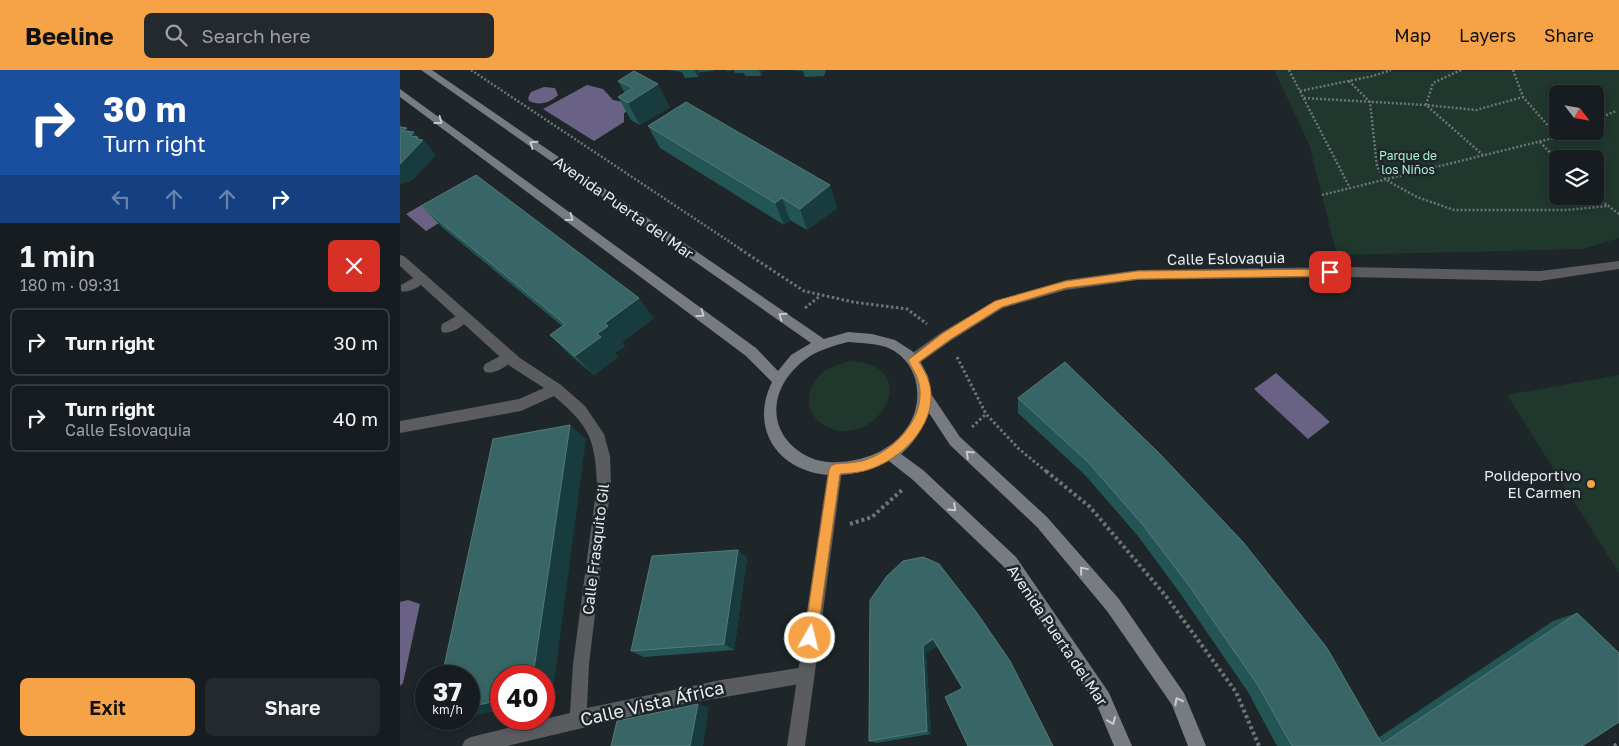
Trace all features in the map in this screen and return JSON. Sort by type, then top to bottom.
[{"type":"main road","name":"Avenida Puerta del Mar","points":[[426,70],[822,344]]},
{"type":"main road","points":[[400,92],[752,352],[778,380]]},
{"type":"main road","points":[[848,338],[873,338],[896,346],[913,360],[923,378],[926,398],[920,419],[908,438],[890,454],[864,466],[835,470],[806,464],[784,449],[771,428],[769,404],[778,380],[797,358],[822,344],[848,338]]},
{"type":"main road","points":[[926,398],[956,441],[1042,522],[1113,605],[1178,699],[1197,746]]},
{"type":"main road","name":"Avenida Puerta del Mar","points":[[890,454],[918,475],[1010,562],[1104,700],[1123,746]]},
{"type":"street","name":"Calle Frasquito Gil","points":[[400,259],[508,356],[556,389],[580,410],[597,434],[603,456],[604,484],[581,664],[578,719]]},
{"type":"street","name":"Calle Eslovaquia","points":[[913,360],[947,336],[999,304],[1075,283],[1138,275],[1349,272],[1540,276],[1619,265]]},
{"type":"street","points":[[405,288],[422,278]]},
{"type":"street","points":[[447,328],[464,317]]},
{"type":"street","points":[[490,368],[508,356]]},
{"type":"street","points":[[400,427],[521,405],[556,389]]},
{"type":"street","points":[[796,746],[835,470]]},
{"type":"street","name":"Calle Vista África","points":[[471,746],[578,719],[746,682],[805,676]]},
{"type":"path","points":[[1290,70],[1350,188]]},
{"type":"path","points":[[1300,91],[1373,76],[1391,70]]},
{"type":"path","points":[[1426,105],[1433,83],[1461,70]]},
{"type":"path","points":[[1513,70],[1524,97],[1549,126]]},
{"type":"path","points":[[1349,81],[1370,102],[1377,167],[1386,180],[1418,197],[1454,210],[1567,210],[1608,206]]},
{"type":"path","points":[[1304,98],[1426,105],[1476,110],[1524,97]]},
{"type":"path","points":[[1426,105],[1484,156]]},
{"type":"path","points":[[1604,116],[1616,111]]},
{"type":"path","points":[[1322,195],[1549,139]]},
{"type":"path","points":[[1539,142],[1549,152]]},
{"type":"path","points":[[1604,203],[1619,214]]},
{"type":"path","points":[[1614,746],[1619,742]]},
{"type":"green space","name":"Parque de los Niños","points":[[1274,70],[1357,72],[1619,70],[1619,238],[1583,249],[1337,255],[1309,144]]},
{"type":"green space","points":[[851,361],[874,366],[886,377],[890,391],[886,406],[876,419],[861,428],[844,431],[825,426],[817,420],[809,406],[809,398],[814,383],[819,376],[832,367]]},
{"type":"green space","name":"Polideportivo El Carmen","points":[[1619,375],[1619,573],[1507,395]]},
{"type":"shaded area","points":[[587,85],[603,89],[613,100],[623,102],[632,109],[624,113],[624,122],[594,141],[543,109]]},
{"type":"shaded area","points":[[544,87],[555,88],[558,95],[544,103],[529,101],[528,98],[531,92]]},
{"type":"shaded area","points":[[427,202],[447,218],[426,231],[406,214]]},
{"type":"shaded area","points":[[1276,373],[1330,422],[1308,439],[1254,389]]},
{"type":"shaded area","points":[[408,600],[420,604],[403,683],[400,686],[400,602]]},
{"type":"building","points":[[634,71],[658,84],[628,103],[618,97],[633,88],[618,81]]},
{"type":"building","points":[[686,102],[830,185],[800,209],[782,198],[775,203],[648,126]]},
{"type":"building","points":[[400,127],[407,128],[403,131],[414,132],[410,136],[423,140],[400,164]]},
{"type":"building","points":[[476,175],[639,298],[605,323],[608,326],[597,334],[601,337],[575,356],[550,335],[565,324],[421,206]]},
{"type":"building","points":[[1065,362],[1159,453],[1243,542],[1327,648],[1382,744],[1577,613],[1619,653],[1619,722],[1582,746],[1292,746],[1259,687],[1190,587],[1143,525],[1088,462],[1018,398]]},
{"type":"building","points":[[570,425],[535,665],[490,665],[490,702],[480,705],[480,665],[444,665],[493,439]]},
{"type":"building","points":[[738,550],[724,644],[631,651],[652,556]]},
{"type":"building","points":[[923,557],[939,564],[977,613],[1010,661],[1053,746],[968,746],[945,697],[963,688],[933,639],[923,646],[927,731],[869,741],[870,600],[887,576],[903,561]]},
{"type":"building","points":[[698,704],[690,746],[611,746],[617,721]]},
{"type":"place","name":"Polideportivo El Carmen","points":[[1591,484]]},
{"type":"route","points":[[810,638],[835,470],[864,466],[890,454],[908,438],[920,419],[926,398],[923,378],[913,360],[947,336],[999,304],[1066,285],[1138,275],[1330,272]]}]
